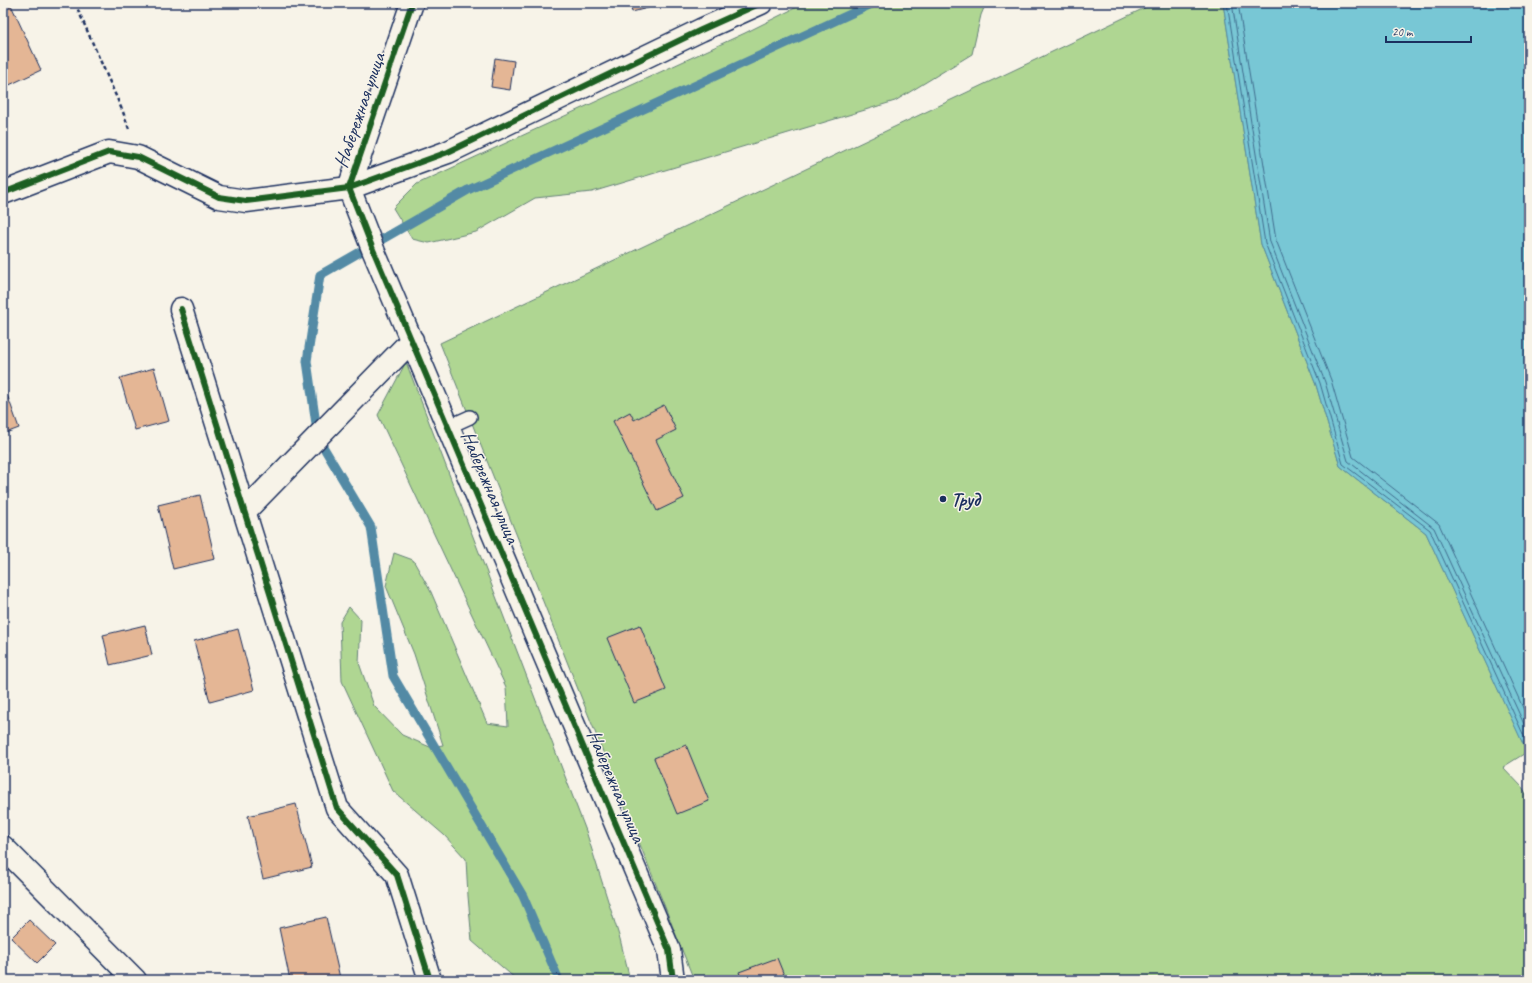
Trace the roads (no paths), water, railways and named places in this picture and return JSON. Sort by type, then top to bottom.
[{"type":"street","name":"Набережная улица","points":[[412,3],[349,188],[448,427],[669,950],[673,980]]},
{"type":"street","points":[[3,193],[108,152],[138,157],[219,197],[246,201],[349,188],[448,152],[701,30],[761,3]]},
{"type":"street","points":[[182,309],[337,808],[396,875],[430,980]]},
{"type":"street","points":[[245,511],[412,340]]},
{"type":"street","points":[[3,847],[135,980]]},
{"type":"lane","points":[[448,427],[470,418]]},
{"type":"lane","points":[[669,950],[680,980]]},
{"type":"water","points":[[1223,3],[1529,3],[1529,757],[1426,533],[1340,466],[1316,385],[1261,244]]},
{"type":"waterway","points":[[559,980],[523,896],[393,676],[371,527],[318,438],[307,361],[320,275],[468,190],[874,3]]},
{"type":"place","name":"Труд","points":[[943,499]]}]
